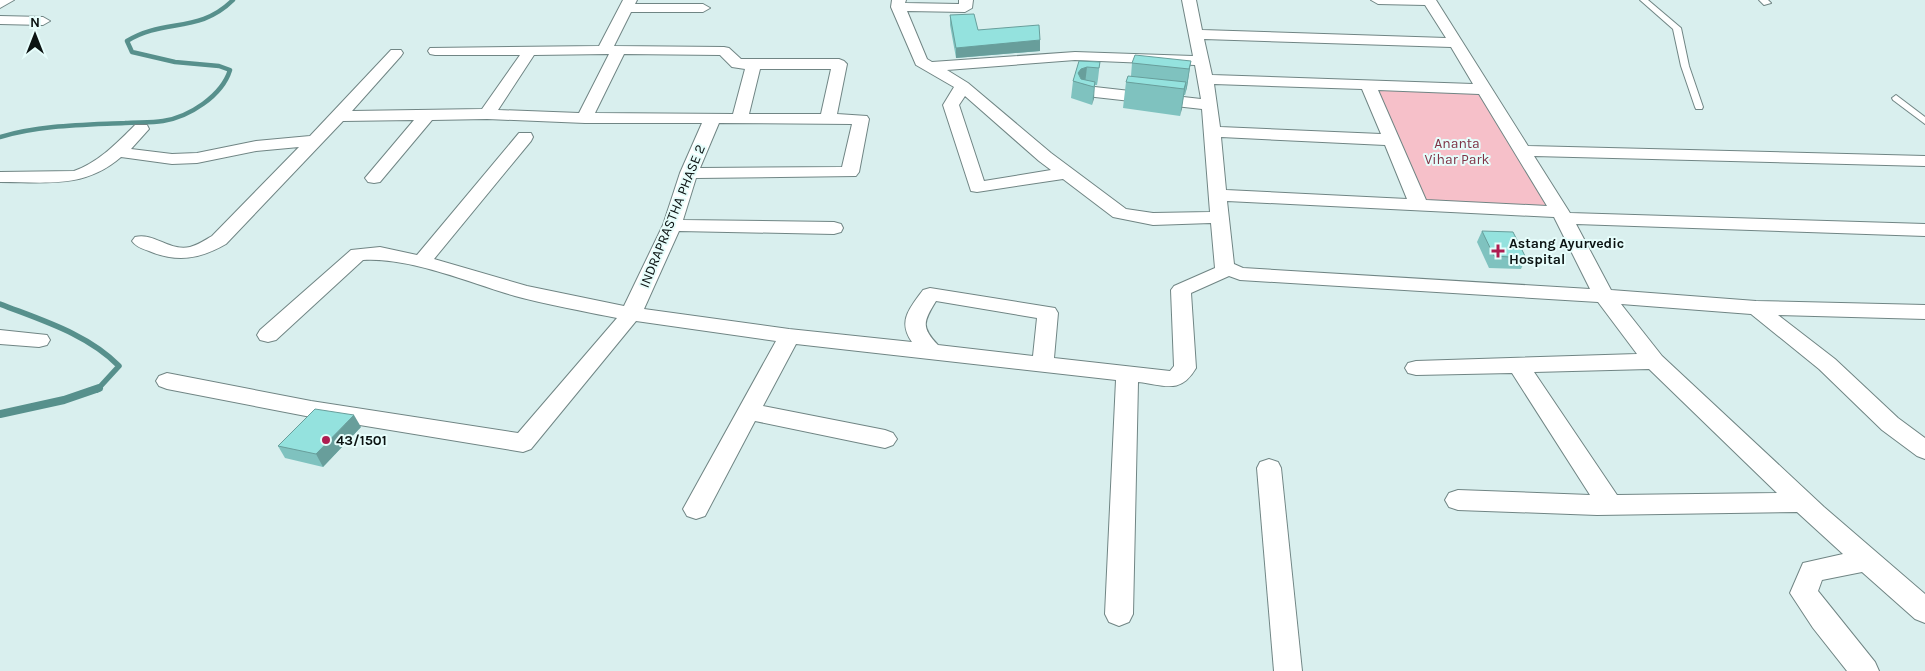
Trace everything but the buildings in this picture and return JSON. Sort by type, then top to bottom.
[{"type":"street","points":[[0,4],[7,0]]},
{"type":"street","points":[[966,0],[965,8],[898,3],[921,62],[963,86],[1066,173],[1120,214],[1153,219],[1219,217]]},
{"type":"street","points":[[1189,0],[1210,105],[1224,267],[1240,274],[1604,296],[1756,308],[1921,315]]},
{"type":"street","points":[[1378,0],[1429,1],[1561,215],[1604,296],[1654,361],[1802,502],[1925,612]]},
{"type":"street","points":[[585,118],[627,4],[703,8]]},
{"type":"street","points":[[0,20],[43,20]]},
{"type":"street","points":[[1196,34],[1454,43]]},
{"type":"street","points":[[435,51],[724,51],[737,64],[839,64],[828,118]]},
{"type":"street","points":[[487,114],[529,52]]},
{"type":"street","points":[[142,241],[166,253],[178,255],[208,246],[219,240],[339,116],[396,53]]},
{"type":"street","points":[[930,67],[1076,56],[1368,85],[1482,89]]},
{"type":"street","points":[[740,118],[754,64]]},
{"type":"street","points":[[1368,85],[1419,205]]},
{"type":"street","points":[[963,86],[951,105],[977,187],[1066,173]]},
{"type":"street","points":[[1086,91],[1210,105]]},
{"type":"street","points":[[339,116],[487,114],[585,118],[861,119],[850,172],[689,174]]},
{"type":"street","points":[[374,178],[427,115]]},
{"type":"street","name":"INDRAPRASTHA PHASE 2","points":[[167,380],[311,409],[523,443],[631,314],[672,224],[689,174],[713,118]]},
{"type":"street","points":[[0,178],[76,176],[91,170],[118,152],[141,129]]},
{"type":"street","points":[[1212,132],[1392,140]]},
{"type":"street","points":[[422,262],[525,137]]},
{"type":"street","points":[[118,152],[172,159],[198,158],[256,146],[315,141]]},
{"type":"street","points":[[1521,152],[1925,161]]},
{"type":"street","points":[[1217,195],[1419,205],[1561,215],[1925,230]]},
{"type":"street","points":[[672,224],[834,228]]},
{"type":"street","points":[[268,334],[358,254],[380,253],[422,262],[524,292],[631,314],[790,336],[1175,379],[1185,368],[1181,290],[1229,269]]},
{"type":"street","points":[[931,351],[915,336],[914,328],[915,319],[930,294],[1048,313],[1043,364]]},
{"type":"street","points":[[1756,308],[1827,364],[1890,424],[1925,450]]},
{"type":"street","points":[[696,509],[790,336]]},
{"type":"street","points":[[0,337],[39,340]]},
{"type":"street","points":[[1416,368],[1654,361]]},
{"type":"street","points":[[1518,365],[1610,505]]},
{"type":"street","points":[[1119,614],[1128,374]]},
{"type":"street","points":[[749,412],[885,439]]},
{"type":"street","points":[[1269,468],[1288,671]]},
{"type":"street","points":[[1458,500],[1610,505],[1802,502]]},
{"type":"street","points":[[1865,671],[1804,593],[1812,571],[1866,560]]},
{"type":"lane","points":[[1644,0],[1677,28],[1685,66],[1699,107]]},
{"type":"lane","points":[[1896,98],[1925,121]]},
{"type":"green space","name":"Ananta Vihar Park","points":[[1375,87],[1481,91],[1557,210],[1421,204]]},
{"type":"waterway","points":[[0,137],[62,126],[163,121],[194,110],[212,97],[220,88],[230,70],[219,66],[175,62],[132,52],[127,41],[154,30],[207,18],[220,11],[233,0]]},
{"type":"waterway","points":[[0,304],[63,329],[107,355],[119,366],[99,388]]},
{"type":"waterway","points":[[0,414],[64,400],[99,388]]},
{"type":"place","name":"Astang Ayurvedic Hospital","points":[[1498,251]]},
{"type":"place","name":"43/1501","points":[[326,440]]}]
